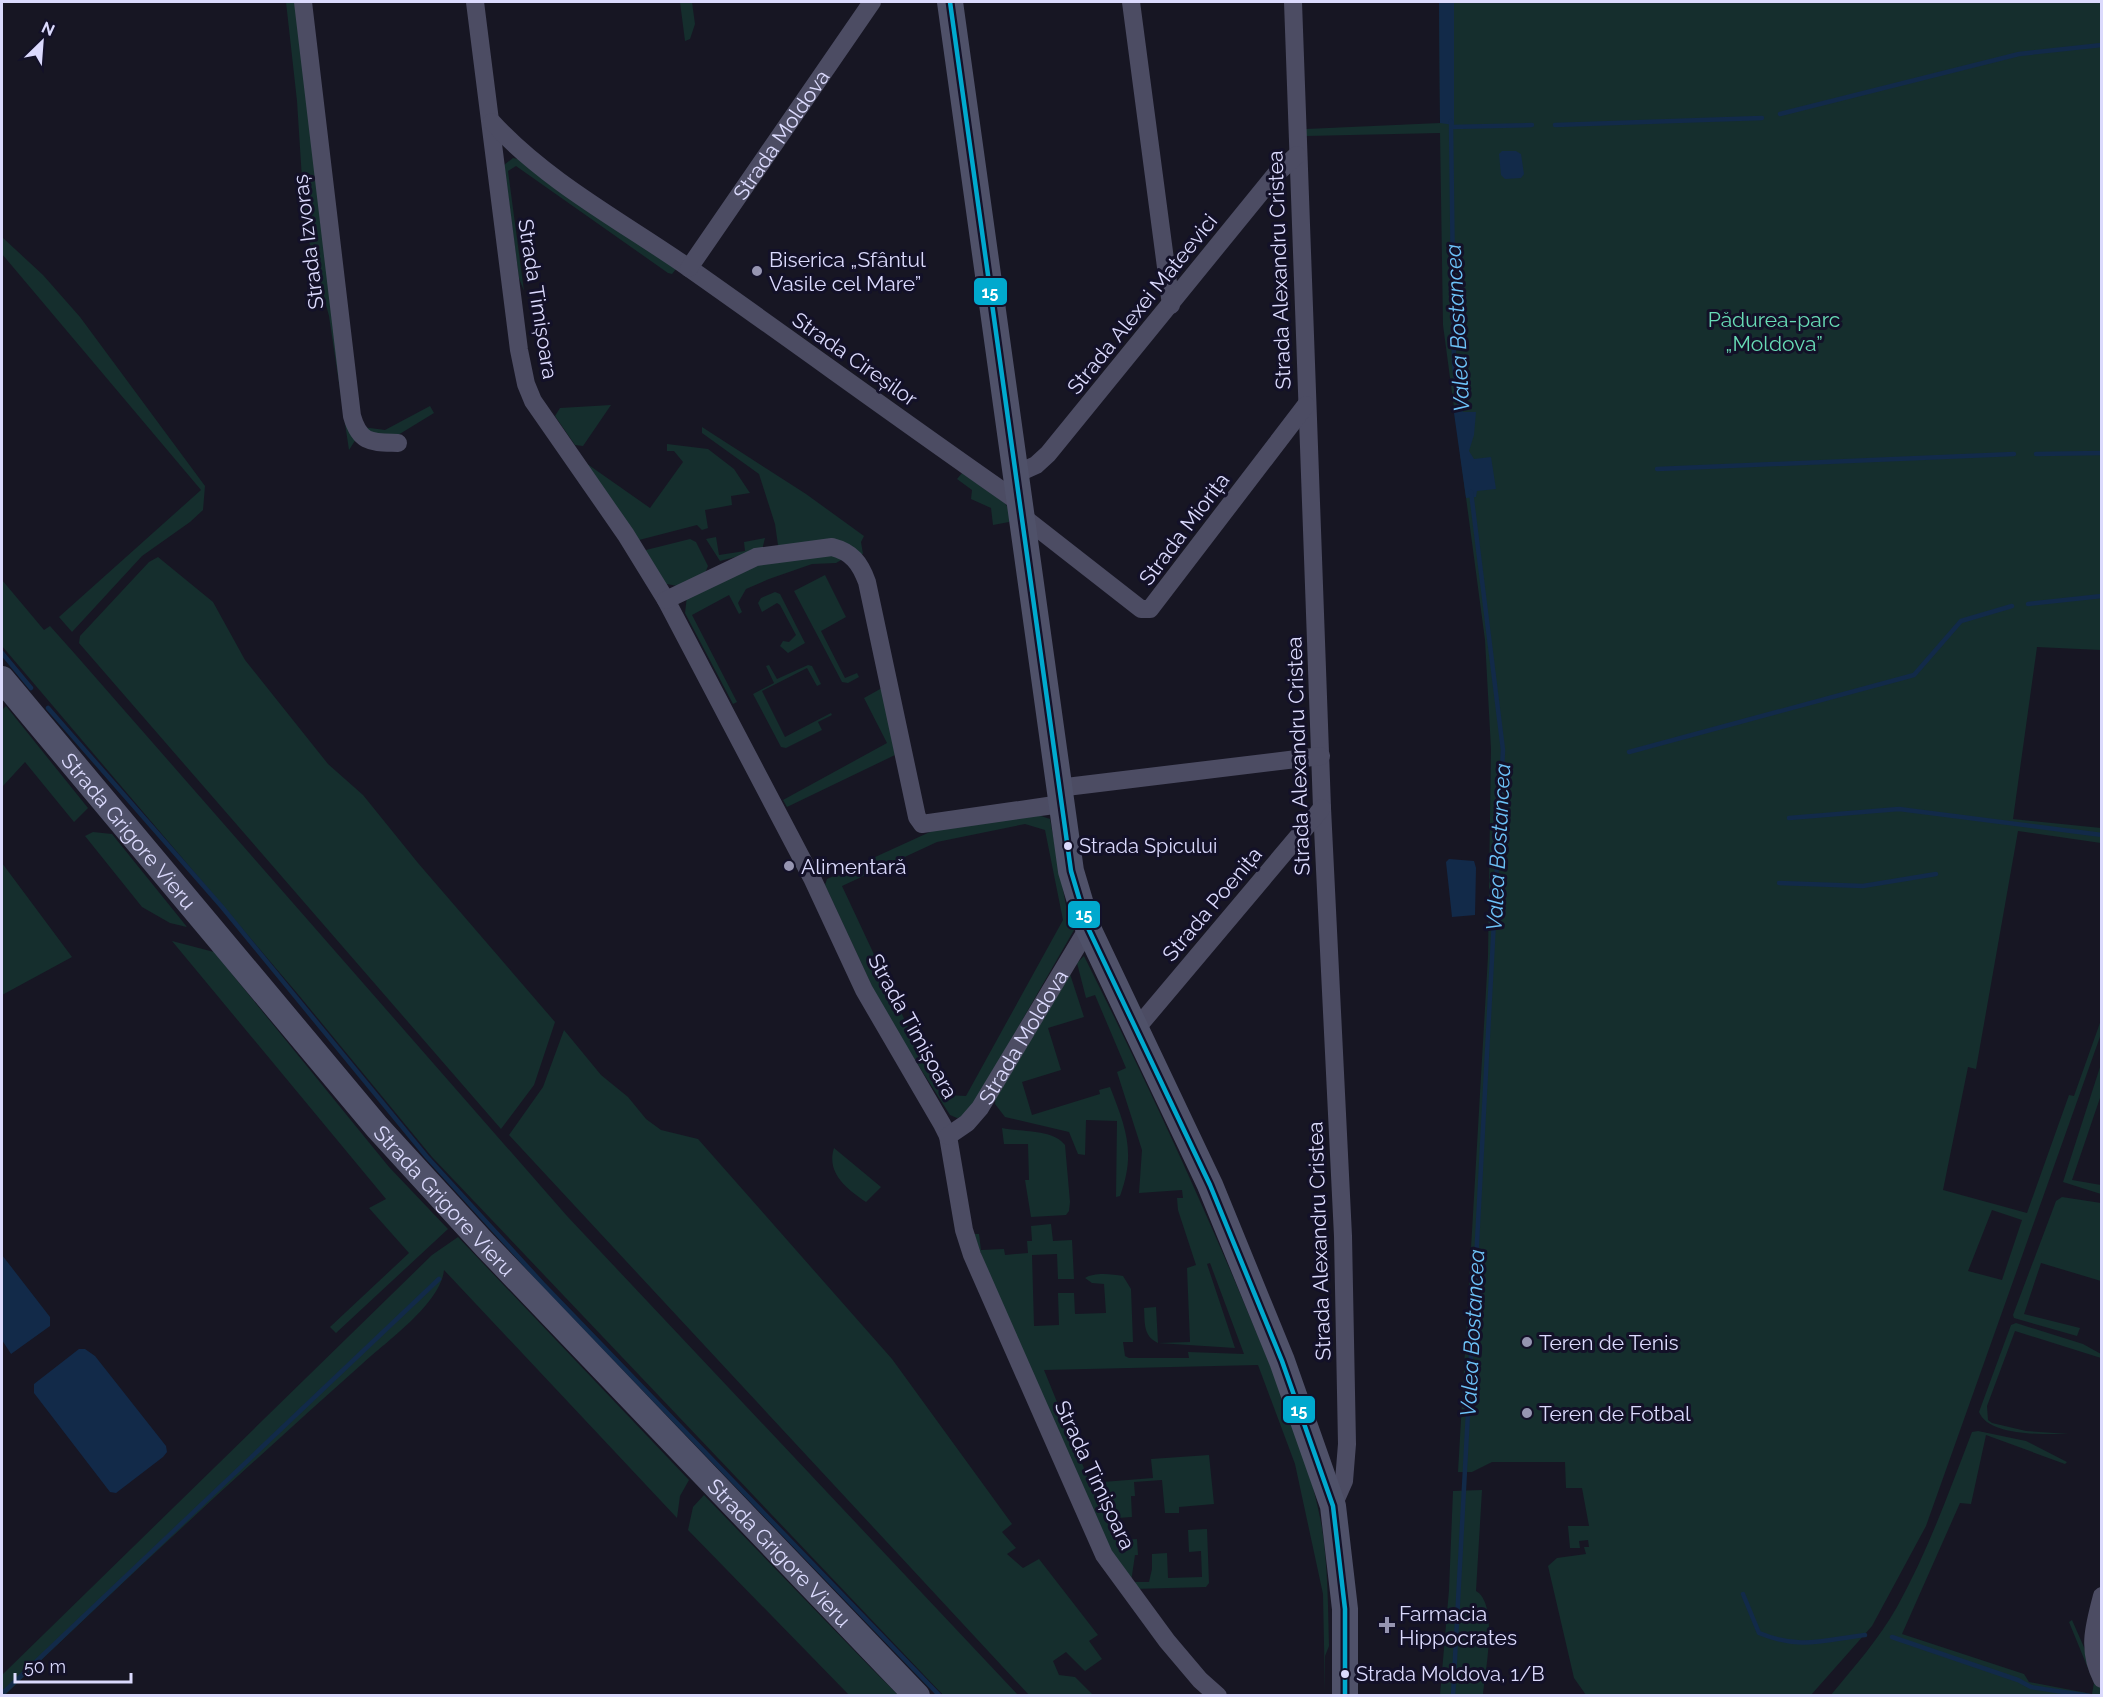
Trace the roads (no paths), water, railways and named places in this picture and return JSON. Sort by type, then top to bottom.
[{"type":"street","name":"Strada Izvoraș","points":[[303,2],[352,416],[356,429],[366,440],[398,443]]},
{"type":"street","name":"Strada Timișoara","points":[[475,2],[526,384],[533,401],[626,535],[666,600],[812,878],[864,990],[948,1136],[964,1230],[972,1255],[1104,1555],[1124,1586],[1167,1641],[1200,1680],[1218,1695]]},
{"type":"street","name":"Strada Moldova","points":[[689,268],[872,2]]},
{"type":"street","points":[[950,2],[1071,871],[1088,928],[1228,1229],[1282,1361],[1333,1506],[1345,1609],[1345,1695]]},
{"type":"street","points":[[1131,2],[1171,305]]},
{"type":"street","name":"Strada Alexandru Cristea","points":[[1293,2],[1322,808],[1337,1085],[1347,1444],[1344,1481],[1333,1506]]},
{"type":"street","name":"Strada Cireșilor","points":[[492,122],[511,143],[543,169],[689,268],[1021,510]]},
{"type":"street","name":"Strada Alexei Mateevici","points":[[1016,474],[1036,465],[1048,454],[1275,175],[1297,155]]},
{"type":"street","name":"Strada Miorița","points":[[1021,510],[1135,605],[1141,609],[1150,609],[1306,405]]},
{"type":"street","points":[[666,600],[756,557],[832,547],[852,555],[861,567],[867,582],[917,818],[922,824],[1059,796],[1321,756]]},
{"type":"street","name":"Strada Grigore Vieru","points":[[2,679],[377,1127],[485,1245],[918,1695]]},
{"type":"street","name":"Strada Poenița","points":[[1136,1029],[1322,808]]},
{"type":"street","name":"Strada Moldova","points":[[948,1136],[967,1124],[980,1108],[1088,928]]},
{"type":"street","points":[[2102,1596],[2092,1635],[2092,1651],[2102,1679]]},
{"type":"water","points":[[1439,2],[1454,2],[1454,125],[1440,123]]},
{"type":"water","points":[[1502,151],[1516,151],[1521,154],[1524,174],[1521,178],[1505,179],[1501,175],[1499,154]]},
{"type":"water","points":[[1461,405],[1463,412],[1476,412],[1474,435],[1469,451],[1474,459],[1491,457],[1496,489],[1477,491],[1476,497],[1466,498],[1453,406]]},
{"type":"water","points":[[1449,859],[1474,861],[1476,868],[1475,915],[1452,917],[1446,862]]},
{"type":"water","points":[[2,1255],[50,1317],[50,1326],[11,1354],[2,1340]]},
{"type":"water","points":[[79,1349],[85,1349],[95,1356],[166,1446],[167,1452],[163,1457],[116,1493],[110,1492],[34,1393],[34,1384]]},
{"type":"waterway","points":[[1780,114],[2019,54],[2102,45]]},
{"type":"waterway","points":[[1555,125],[1762,118]]},
{"type":"waterway","name":"Valea Bostancea","points":[[1451,121],[1454,364],[1460,409]]},
{"type":"waterway","points":[[1451,127],[1532,125]]},
{"type":"waterway","points":[[2036,454],[2102,453]]},
{"type":"waterway","points":[[1657,469],[2014,454]]},
{"type":"waterway","name":"Valea Bostancea","points":[[1453,1696],[1503,750],[1471,492]]},
{"type":"waterway","points":[[2028,604],[2102,596]]},
{"type":"waterway","points":[[1629,752],[1914,675],[1961,621],[2012,606]]},
{"type":"waterway","points":[[2,653],[31,688]]},
{"type":"waterway","points":[[48,708],[222,907],[427,1157],[543,1284],[940,1696]]},
{"type":"waterway","points":[[1789,818],[1899,809],[2102,835]]},
{"type":"waterway","points":[[1779,883],[1863,886],[1936,874]]},
{"type":"waterway","points":[[2,1694],[439,1279]]},
{"type":"waterway","points":[[1743,1594],[1759,1633],[1787,1641],[1800,1642],[1865,1635]]},
{"type":"waterway","points":[[1892,1637],[2018,1680],[2031,1687],[2090,1696]]},
{"type":"place","name":"Biserica „Sfântul Vasile cel Mare”","points":[[757,271]]},
{"type":"place","name":"Strada Spicului","points":[[1068,846]]},
{"type":"place","name":"Alimentară","points":[[789,866]]},
{"type":"place","name":"Teren de Tenis","points":[[1527,1342]]},
{"type":"place","name":"Teren de Fotbal","points":[[1527,1413]]},
{"type":"place","name":"Farmacia Hippocrates","points":[[1387,1625]]},
{"type":"place","name":"Strada Moldova, 1/B","points":[[1345,1674]]},
{"type":"park label","name":"Pădurea-parc „Moldova”","points":[[1774,331]]}]
